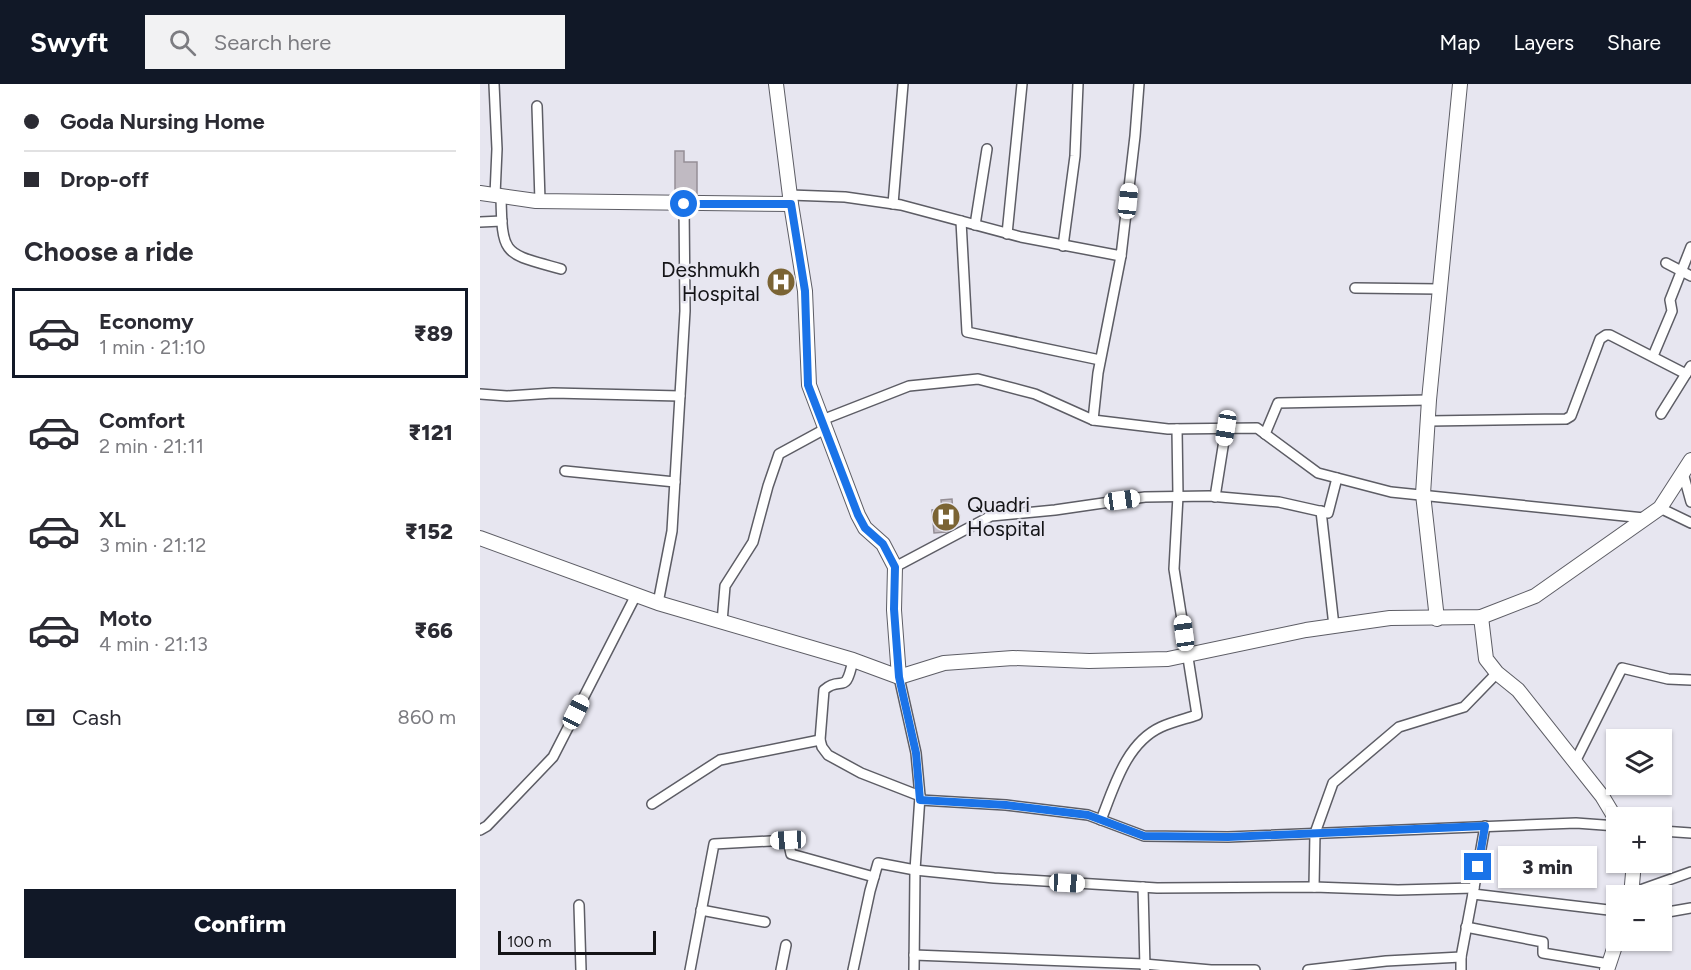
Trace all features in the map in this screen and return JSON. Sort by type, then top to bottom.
[{"type":"main road","points":[[776,84],[790,199],[805,291],[808,385],[858,515],[865,528],[883,544],[895,567],[894,609],[899,677]]},
{"type":"main road","points":[[1437,619],[1423,494],[1439,289],[1460,84]]},
{"type":"main road","points":[[480,193],[540,201],[684,204],[790,199]]},
{"type":"main road","points":[[480,538],[658,603],[853,660],[899,677],[944,663],[1013,658],[1089,661],[1168,659],[1306,630],[1390,618],[1481,617],[1535,597],[1660,508],[1691,460]]},
{"type":"main road","points":[[1481,617],[1486,659],[1497,673],[1518,690],[1602,796],[1608,807]]},
{"type":"main road","points":[[1608,967],[1613,951]]},
{"type":"street","points":[[494,84],[498,196],[505,244],[516,255],[561,269]]},
{"type":"street","points":[[893,204],[903,84]]},
{"type":"street","points":[[1007,234],[1022,84]]},
{"type":"street","points":[[1062,246],[1075,156],[1078,84]]},
{"type":"street","points":[[1093,420],[1100,360],[1121,256],[1139,84]]},
{"type":"street","points":[[537,106],[540,201]]},
{"type":"street","points":[[975,225],[987,149]]},
{"type":"street","points":[[790,199],[845,198],[893,204],[1007,234],[1121,256]]},
{"type":"street","points":[[658,603],[672,531],[685,311],[684,204]]},
{"type":"street","points":[[480,222],[502,221]]},
{"type":"street","points":[[961,221],[967,332],[1100,360]]},
{"type":"street","points":[[1653,356],[1672,311],[1670,300],[1686,273],[1691,246]]},
{"type":"street","points":[[1666,263],[1686,273]]},
{"type":"street","points":[[1355,288],[1439,289]]},
{"type":"street","points":[[1429,421],[1566,419],[1571,416],[1603,336],[1610,335],[1689,370],[1660,414]]},
{"type":"street","points":[[722,622],[725,586],[753,542],[779,454],[824,424],[909,386],[978,379],[1035,394],[1093,420],[1177,429],[1257,428],[1318,473],[1390,492],[1644,518]]},
{"type":"street","points":[[480,394],[680,396]]},
{"type":"street","points":[[1265,434],[1278,403],[1429,400]]},
{"type":"street","points":[[1215,496],[1226,428]]},
{"type":"street","points":[[1101,820],[1119,774],[1139,742],[1160,727],[1197,715],[1174,569],[1178,496],[1177,429]]},
{"type":"street","points":[[565,471],[675,482]]},
{"type":"street","points":[[1683,472],[1691,502]]},
{"type":"street","points":[[895,567],[990,516],[1055,510],[1145,497],[1178,496],[1215,496],[1279,502],[1328,513],[1336,478]]},
{"type":"street","points":[[1660,508],[1691,523]]},
{"type":"street","points":[[1321,511],[1334,626]]},
{"type":"street","points":[[480,830],[487,826],[553,757],[636,595]]},
{"type":"street","points":[[853,660],[849,679],[824,690],[820,740],[822,747],[828,755],[861,773],[920,798],[1088,815],[1144,836],[1228,837],[1606,823]]},
{"type":"street","points":[[1575,762],[1622,668],[1668,679],[1691,680]]},
{"type":"street","points":[[1314,887],[1315,833],[1333,783],[1400,727],[1464,707],[1497,673]]},
{"type":"street","points":[[899,677],[916,753],[920,798],[915,870],[914,970]]},
{"type":"street","points":[[652,804],[720,760],[820,740]]},
{"type":"street","points":[[1461,970],[1466,927],[1485,826]]},
{"type":"street","points":[[1672,832],[1691,833]]},
{"type":"street","points":[[690,970],[714,844],[788,840],[791,854],[874,878]]},
{"type":"street","points":[[853,970],[878,863],[915,870],[994,878],[1143,887],[1314,887],[1473,891],[1606,909]]},
{"type":"street","points":[[1656,885],[1691,872]]},
{"type":"street","points":[[1143,887],[1144,967]]},
{"type":"street","points":[[579,905],[581,970]]},
{"type":"street","points":[[1672,911],[1691,908]]},
{"type":"street","points":[[701,910],[765,922]]},
{"type":"street","points":[[1466,927],[1543,942],[1543,953],[1608,967]]},
{"type":"street","points":[[781,970],[786,945]]},
{"type":"street","points":[[914,955],[1211,970],[1255,970]]},
{"type":"street","points":[[1308,970],[1386,961],[1461,957]]},
{"type":"building","points":[[675,151],[684,151],[684,162],[697,162],[697,194],[675,194]]},
{"type":"building","points":[[775,271],[787,272],[785,293],[774,292]]},
{"type":"building","points":[[952,499],[954,528],[946,532],[934,533],[932,510],[942,509],[941,500]]},
{"type":"place","name":"Deshmukh Hospital","points":[[781,282]]},
{"type":"place","name":"Quadri Hospital","points":[[946,517]]},
{"type":"route","points":[[684,204],[791,204],[805,291],[808,385],[858,515],[865,528],[883,544],[895,567],[894,609],[899,677],[916,753],[920,800],[1006,805],[1088,815],[1144,836],[1228,837],[1485,826],[1478,867]]}]
